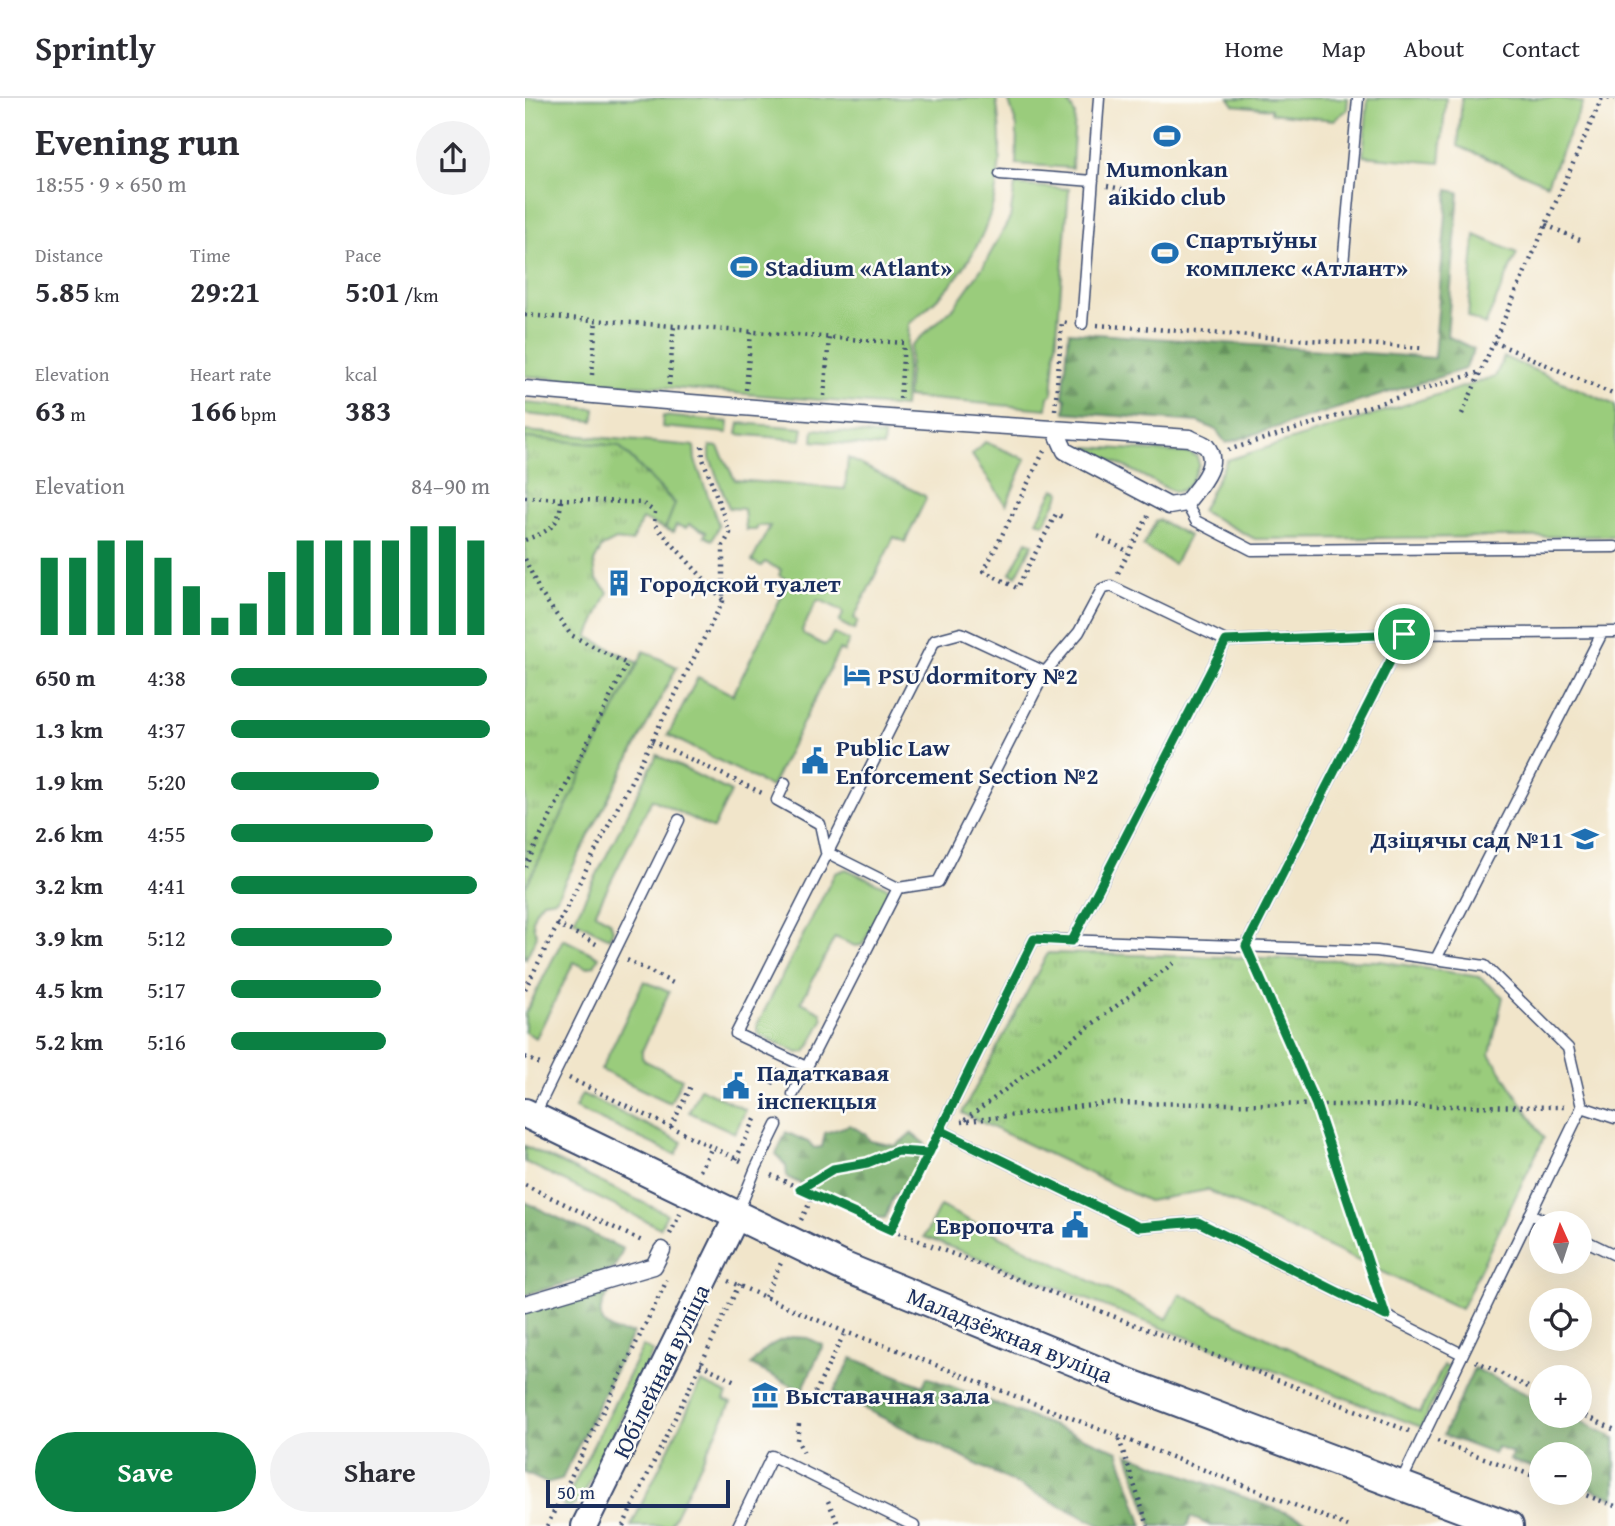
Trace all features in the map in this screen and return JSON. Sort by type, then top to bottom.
[{"type":"main road","name":"Маладзёжная вуліца","points":[[530,1115],[842,1266],[1107,1375],[1509,1526]]},
{"type":"street","points":[[525,389],[823,415],[1055,429],[1190,439],[1205,446],[1211,456],[1209,470],[1186,503],[1169,506],[1065,451],[1055,429]]},
{"type":"street","name":"Юбілейная вуліца","points":[[585,1526],[737,1216]]},
{"type":"street","points":[[525,1304],[654,1266],[662,1250]]},
{"type":"lane","points":[[1082,324],[1099,98]]},
{"type":"lane","points":[[1343,265],[1358,98]]},
{"type":"lane","points":[[1000,174],[1093,181]]},
{"type":"lane","points":[[1186,503],[1196,521],[1252,550],[1615,547]]},
{"type":"lane","points":[[826,852],[898,888],[938,882],[1045,672],[1079,632],[1102,589],[1111,586],[1226,641],[1404,634],[1615,632]]},
{"type":"lane","points":[[806,1067],[736,1034],[935,640],[961,632],[1045,672]]},
{"type":"lane","points":[[1436,959],[1602,632]]},
{"type":"lane","points":[[1246,946],[1404,634]]},
{"type":"lane","points":[[1072,941],[1226,641]]},
{"type":"lane","points":[[785,783],[777,800],[820,824],[826,852]]},
{"type":"lane","points":[[530,1115],[557,1073],[679,820]]},
{"type":"lane","points":[[793,1094],[898,888]]},
{"type":"lane","points":[[1462,1354],[1198,1222],[1139,1227],[940,1130],[1034,939],[1377,951],[1436,959],[1485,966],[1568,1048],[1582,1107],[1531,1211]]},
{"type":"lane","points":[[1582,1107],[1615,1118]]},
{"type":"lane","points":[[737,1216],[777,1125]]},
{"type":"lane","points":[[1399,1485],[1529,1216]]},
{"type":"lane","points":[[1593,1244],[1615,1255]]},
{"type":"lane","points":[[738,1526],[772,1456],[914,1526]]},
{"type":"path","points":[[1462,414],[1602,98]]},
{"type":"path","points":[[1608,98],[1615,100]]},
{"type":"path","points":[[1116,190],[1136,192]]},
{"type":"path","points":[[1546,225],[1580,240]]},
{"type":"path","points":[[525,315],[904,343],[900,406]]},
{"type":"path","points":[[592,381],[596,320]]},
{"type":"path","points":[[1082,324],[1421,348]]},
{"type":"path","points":[[669,387],[674,326]]},
{"type":"path","points":[[1056,408],[1062,327]]},
{"type":"path","points":[[746,394],[751,332]]},
{"type":"path","points":[[824,400],[829,338]]},
{"type":"path","points":[[1494,342],[1615,395]]},
{"type":"path","points":[[1211,456],[1480,372]]},
{"type":"path","points":[[1055,429],[984,571],[1017,588],[1056,514],[1065,518]]},
{"type":"path","points":[[525,989],[723,601],[723,546],[730,533],[703,459],[702,446]]},
{"type":"path","points":[[525,497],[642,503],[655,512],[654,524],[723,601]]},
{"type":"path","points":[[525,540],[549,531],[561,514],[561,500]]},
{"type":"path","points":[[1111,586],[1149,513]]},
{"type":"path","points":[[1098,536],[1129,552]]},
{"type":"path","points":[[525,559],[540,592],[571,635],[628,664],[525,867]]},
{"type":"path","points":[[652,741],[777,800]]},
{"type":"path","points":[[963,1122],[1199,944]]},
{"type":"path","points":[[1246,946],[1316,1105],[1386,1316]]},
{"type":"path","points":[[654,974],[673,983]]},
{"type":"path","points":[[525,1056],[736,1159],[891,1230],[1423,1436],[1529,1474]]},
{"type":"path","points":[[671,1127],[692,1084]]},
{"type":"path","points":[[891,1230],[940,1130],[963,1122],[1106,1103],[1582,1107]]},
{"type":"path","points":[[736,1159],[757,1115]]},
{"type":"path","points":[[800,1189],[833,1169],[867,1163],[897,1151],[929,1153]]},
{"type":"path","points":[[525,1185],[678,1257],[547,1526]]},
{"type":"path","points":[[709,1272],[845,1332],[1348,1526]]},
{"type":"path","points":[[623,1526],[739,1285]]},
{"type":"path","points":[[811,1399],[845,1332]]},
{"type":"path","points":[[1462,1354],[1529,1388]]},
{"type":"path","points":[[700,1364],[737,1382]]},
{"type":"path","points":[[1592,1419],[1615,1430]]},
{"type":"path","points":[[1119,1438],[1148,1526]]},
{"type":"path","points":[[1592,1497],[1615,1506]]},
{"type":"green space","name":"Stadium «Atlant»","points":[[525,98],[996,98],[999,172],[989,218],[979,241],[952,283],[909,324],[904,407],[525,376]]},
{"type":"green space","points":[[1008,98],[1066,98],[1075,114],[1072,168],[1016,164],[1017,127]]},
{"type":"green space","points":[[1229,98],[1348,98],[1347,110],[1334,120],[1271,113],[1271,109],[1234,105]]},
{"type":"green space","points":[[1368,98],[1446,98],[1440,163],[1363,156]]},
{"type":"green space","points":[[1462,98],[1559,98],[1583,103],[1547,184],[1458,146]]},
{"type":"green space","points":[[1015,185],[1069,189],[1052,394],[1048,397],[1047,409],[907,397],[911,346],[954,307],[984,265],[1010,218]]},
{"type":"green space","points":[[1448,190],[1459,192],[1447,336],[1474,349],[1465,369],[1226,443],[1216,430],[1198,422],[1065,412],[1066,399],[1063,397],[1069,332],[1434,358]]},
{"type":"green space","points":[[1475,235],[1517,253],[1485,325],[1468,317]]},
{"type":"green space","points":[[1504,357],[1615,405],[1615,536],[1255,539],[1201,511],[1227,460],[1495,377]]},
{"type":"green space","points":[[525,403],[595,409],[594,421],[525,414]]},
{"type":"green space","points":[[663,416],[729,422],[728,433],[662,427]]},
{"type":"green space","points":[[739,423],[803,428],[801,440],[737,434]]},
{"type":"green space","points":[[814,429],[884,436],[883,447],[813,441]]},
{"type":"green space","points":[[525,431],[694,446],[695,460],[719,526],[712,540],[704,536],[706,532],[689,524],[686,528],[676,525],[673,532],[665,529],[675,503],[619,446],[525,438]]},
{"type":"green space","points":[[525,438],[619,446],[675,504],[665,529],[642,519],[632,542],[616,540],[602,547],[594,562],[596,579],[608,592],[588,637],[638,663],[525,888]]},
{"type":"green space","points":[[985,442],[1026,459],[1006,505],[972,455]]},
{"type":"green space","points":[[710,446],[718,447],[735,480],[845,489],[848,458],[925,496],[926,499],[905,542],[894,537],[854,618],[858,621],[854,630],[839,622],[843,614],[841,610],[817,601],[802,630],[804,635],[824,645],[833,633],[849,641],[844,652],[839,650],[771,787],[668,735],[698,677],[733,695],[789,581],[779,575],[781,570],[765,562],[761,566],[752,561],[770,526],[746,530],[744,509],[729,508],[710,458]]},
{"type":"green space","points":[[1086,447],[1190,453],[1197,457],[1199,464],[1187,486],[1174,492]]},
{"type":"green space","points":[[1054,489],[1061,492],[1044,524],[1037,521]]},
{"type":"green space","points":[[1159,520],[1189,536],[1174,564],[1143,546]]},
{"type":"green space","points":[[1027,541],[1033,544],[1016,576],[1010,573]]},
{"type":"green space","points":[[644,651],[677,667],[556,899],[543,901],[536,909],[533,926],[537,936],[525,960],[525,888]]},
{"type":"green space","points":[[657,755],[731,792],[713,829],[652,799],[595,913],[610,921],[613,930],[609,938],[574,920]]},
{"type":"green space","points":[[846,869],[888,888],[890,896],[862,945],[855,946],[835,937],[801,1002],[821,1012],[823,1020],[806,1052],[798,1053],[758,1034],[757,1025],[835,873]]},
{"type":"green space","points":[[563,939],[599,957],[594,966],[586,968],[574,962],[536,1038],[525,1032],[525,1014]]},
{"type":"green space","points":[[1048,953],[1380,961],[1479,977],[1503,997],[1490,1054],[1544,1138],[1461,1309],[1207,1190],[1148,1201],[962,1113]]},
{"type":"green space","points":[[644,981],[669,992],[642,1051],[642,1057],[682,1079],[670,1103],[601,1070]]},
{"type":"green space","points":[[700,1088],[746,1110],[735,1133],[689,1112]]},
{"type":"green space","points":[[582,1094],[682,1142],[676,1155],[575,1108]]},
{"type":"green space","points":[[850,1125],[865,1134],[870,1141],[896,1146],[911,1133],[925,1144],[919,1170],[908,1189],[894,1195],[885,1218],[868,1217],[787,1177],[786,1166],[776,1154],[786,1132],[808,1142],[814,1148],[822,1147],[825,1133]]},
{"type":"green space","points":[[525,1146],[667,1214],[660,1228],[525,1162]]},
{"type":"green space","points":[[525,1202],[623,1249],[614,1269],[525,1295]]},
{"type":"green space","points":[[940,1206],[1167,1319],[1180,1294],[1420,1413],[1444,1365],[1449,1367],[1421,1427],[924,1237]]},
{"type":"green space","points":[[611,1287],[613,1291],[602,1305],[602,1321],[614,1331],[633,1333],[562,1479],[546,1483],[525,1473],[525,1312]]},
{"type":"green space","points":[[792,1337],[808,1338],[823,1345],[802,1391],[751,1365],[769,1347]]},
{"type":"green space","points":[[643,1346],[653,1352],[580,1502],[571,1507],[563,1506]]},
{"type":"green space","points":[[852,1358],[923,1386],[927,1377],[1118,1451],[1143,1526],[1101,1526],[833,1393]]},
{"type":"green space","points":[[1474,1368],[1529,1396],[1529,1428],[1592,1427],[1615,1438],[1615,1498],[1592,1489],[1592,1442],[1529,1442],[1529,1467],[1510,1460],[1512,1453],[1497,1447],[1494,1454],[1443,1435]]},
{"type":"green space","points":[[701,1382],[727,1394],[724,1400],[731,1403],[670,1526],[631,1526]]},
{"type":"green space","points":[[1128,1454],[1322,1526],[1211,1526],[1191,1517],[1187,1526],[1152,1526]]},
{"type":"place","name":"Mumonkan aikido club","points":[[1167,136]]},
{"type":"place","name":"Спартыўны комплекс «Атлант»","points":[[1165,253]]},
{"type":"place","name":"Stadium «Atlant»","points":[[744,267]]},
{"type":"place","name":"Городской туалет","points":[[619,583]]},
{"type":"place","name":"PSU dormitory №2","points":[[857,675]]},
{"type":"place","name":"Public Law Enforcement Section №2","points":[[815,761]]},
{"type":"place","name":"Дзіцячы сад №11","points":[[1585,839]]},
{"type":"place","name":"Падаткавая інспекцыя","points":[[736,1086]]},
{"type":"place","name":"Европочта","points":[[1075,1225]]},
{"type":"place","name":"Выставачная зала","points":[[765,1395]]},
{"type":"route","points":[[1404,634],[1226,641],[1072,941],[1034,939],[940,1130],[929,1153],[897,1151],[867,1163],[833,1169],[800,1189],[891,1230],[929,1153],[940,1130],[1139,1227],[1198,1222],[1386,1316],[1316,1105],[1246,946],[1404,634]]}]
